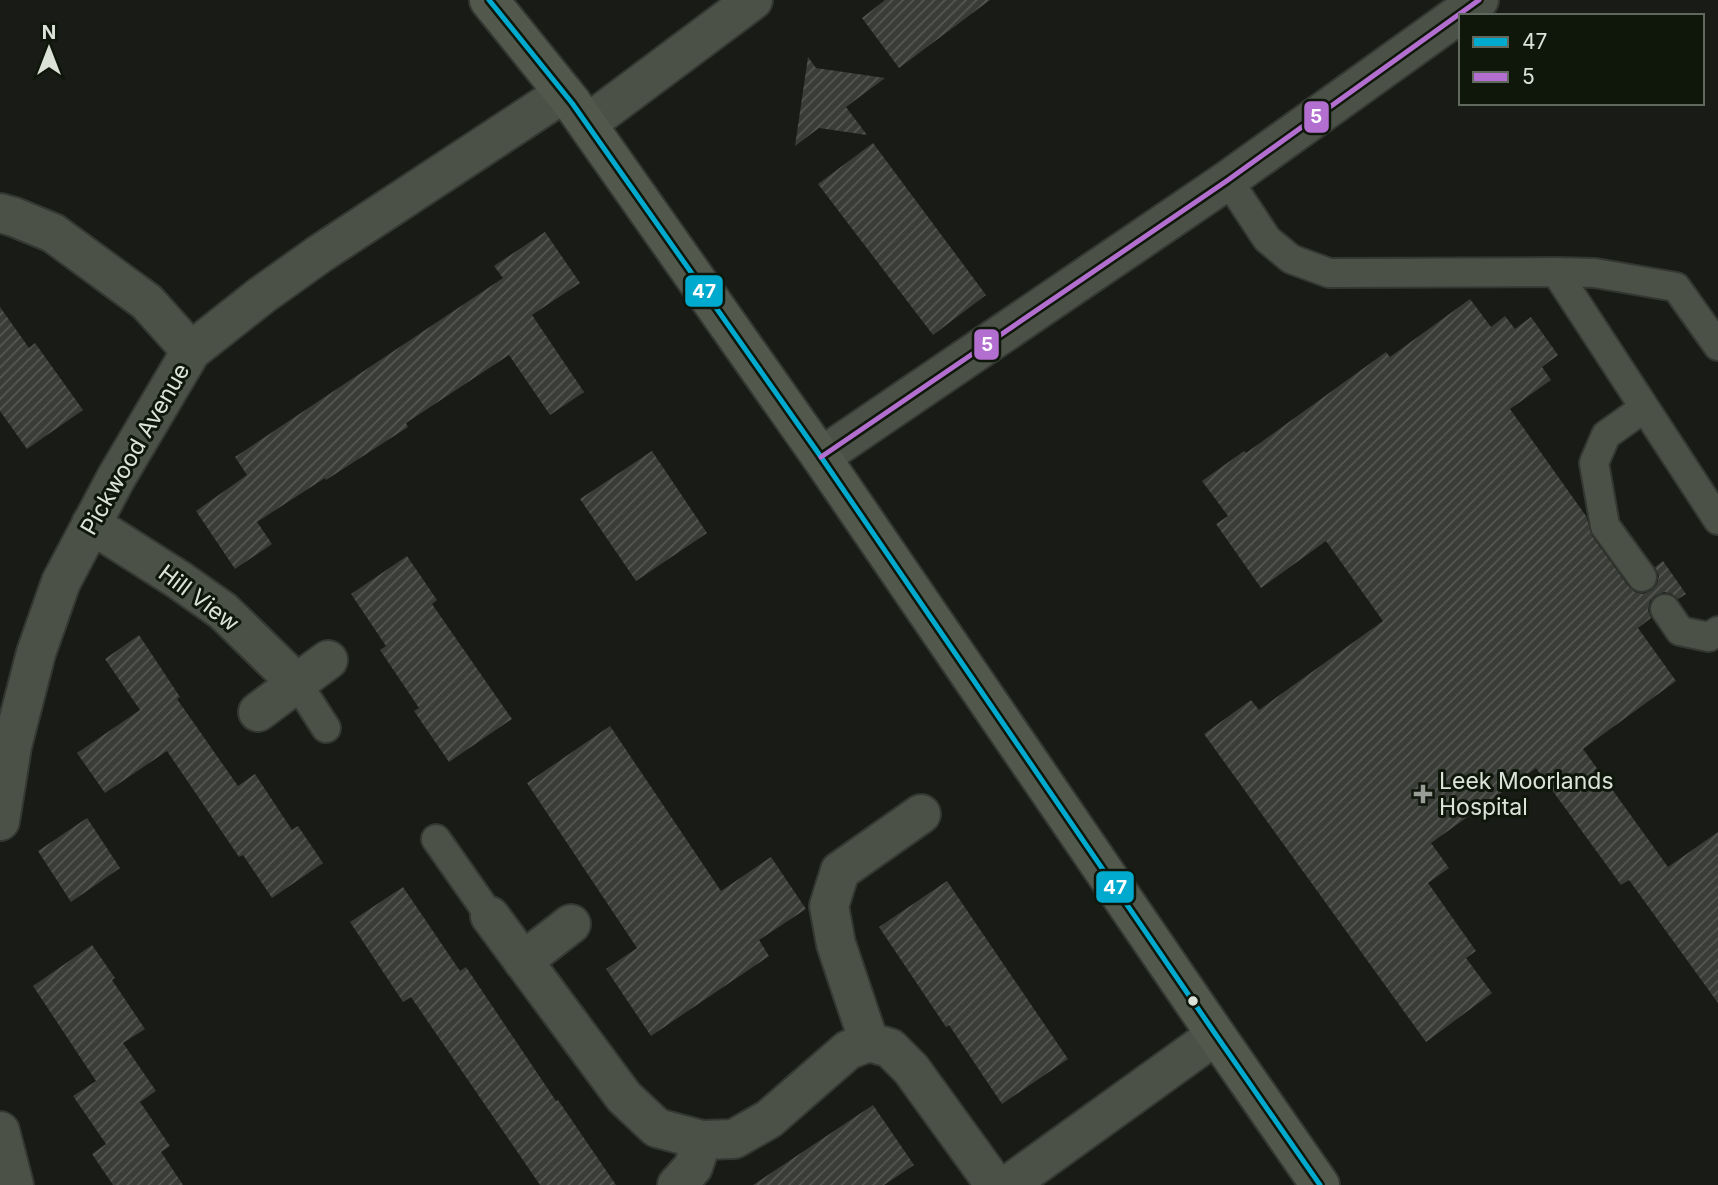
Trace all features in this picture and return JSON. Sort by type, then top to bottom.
[{"type":"highway","points":[[489,0],[587,124],[821,457],[1320,1185]]},
{"type":"street","points":[[587,124],[753,0]]},
{"type":"street","points":[[1459,14],[1479,0]]},
{"type":"street","points":[[821,457],[1228,180],[1459,14]]},
{"type":"street","name":"Pickwood Avenue","points":[[0,821],[6,744],[61,582],[116,478],[191,351],[321,253],[564,93]]},
{"type":"street","points":[[0,213],[53,233],[147,302],[191,351]]},
{"type":"street","name":"Hill View","points":[[91,524],[223,611],[298,683]]},
{"type":"street","points":[[258,712],[328,660]]},
{"type":"street","points":[[869,1042],[836,944],[829,906],[840,871],[920,814]]},
{"type":"street","points":[[490,916],[624,1097],[657,1128],[702,1140],[734,1139],[769,1119],[848,1050],[869,1042],[891,1048],[911,1069],[995,1185]]},
{"type":"street","points":[[523,961],[570,924]]},
{"type":"street","points":[[1008,1185],[1216,1035]]},
{"type":"street","points":[[0,1131],[14,1185]]},
{"type":"street","points":[[677,1185],[693,1167],[702,1140]]},
{"type":"lane","points":[[1228,180],[1267,239],[1291,259],[1329,273],[1595,273],[1676,287],[1718,346]]},
{"type":"lane","points":[[1556,272],[1718,520]]},
{"type":"lane","points":[[1642,577],[1605,526],[1594,463],[1606,435],[1644,408]]},
{"type":"lane","points":[[1665,609],[1680,631],[1709,637],[1718,631]]},
{"type":"lane","points":[[298,683],[326,728]]},
{"type":"lane","points":[[436,839],[490,916]]},
{"type":"building","points":[[885,0],[990,0],[899,68],[862,18]]},
{"type":"building","points":[[808,57],[816,68],[885,78],[846,107],[867,135],[819,128],[795,146]]},
{"type":"building","points":[[873,143],[986,295],[933,335],[818,184]]},
{"type":"building","points":[[545,232],[580,283],[532,315],[584,392],[550,415],[509,355],[406,423],[408,427],[257,522],[272,544],[235,569],[196,511],[247,475],[235,457],[503,278],[494,266]]},
{"type":"building","points":[[1470,299],[1491,327],[1505,316],[1515,329],[1531,317],[1558,355],[1542,367],[1551,380],[1510,409],[1586,516],[1592,536],[1629,587],[1643,594],[1652,590],[1659,576],[1655,567],[1663,561],[1686,594],[1678,599],[1664,592],[1655,596],[1650,601],[1648,610],[1651,618],[1638,628],[1676,681],[1583,749],[1668,867],[1718,832],[1718,1003],[1629,880],[1621,885],[1536,768],[1431,843],[1449,868],[1428,883],[1476,951],[1466,958],[1492,993],[1426,1042],[1204,734],[1251,700],[1259,710],[1383,621],[1326,541],[1261,588],[1216,524],[1228,516],[1202,481],[1244,451],[1246,453],[1386,352],[1390,357]]},
{"type":"building","points":[[0,307],[29,348],[35,343],[83,410],[27,449],[0,411]]},
{"type":"building","points":[[652,451],[707,533],[636,581],[580,499]]},
{"type":"building","points":[[407,556],[437,600],[432,604],[512,719],[449,762],[414,711],[419,708],[380,650],[386,646],[351,594]]},
{"type":"building","points":[[139,635],[180,697],[177,699],[238,786],[255,774],[292,830],[298,826],[323,863],[272,898],[243,855],[239,857],[167,751],[105,793],[77,753],[140,710],[105,659]]},
{"type":"building","points":[[610,726],[721,891],[771,857],[806,909],[759,940],[769,956],[651,1036],[606,969],[637,948],[527,783]]},
{"type":"building","points":[[87,818],[120,868],[71,902],[38,851]]},
{"type":"building","points":[[947,881],[1068,1059],[1002,1104],[879,927]]},
{"type":"building","points":[[403,887],[460,971],[466,967],[616,1185],[540,1185],[411,997],[403,1002],[350,922]]},
{"type":"building","points":[[92,945],[145,1029],[123,1043],[156,1091],[140,1102],[170,1146],[161,1152],[183,1185],[113,1185],[92,1154],[106,1144],[73,1096],[96,1081],[33,986]]},
{"type":"building","points":[[873,1105],[914,1165],[884,1185],[753,1185]]},
{"type":"transit line","name":"47","points":[[489,0],[572,103],[821,457],[1320,1185]]},
{"type":"transit line","name":"5","points":[[1459,14],[1479,0]]},
{"type":"transit line","name":"5","points":[[821,457],[1228,180],[1459,14]]},
{"type":"place","name":"Leek Moorlands Hospital","points":[[1423,794]]}]
